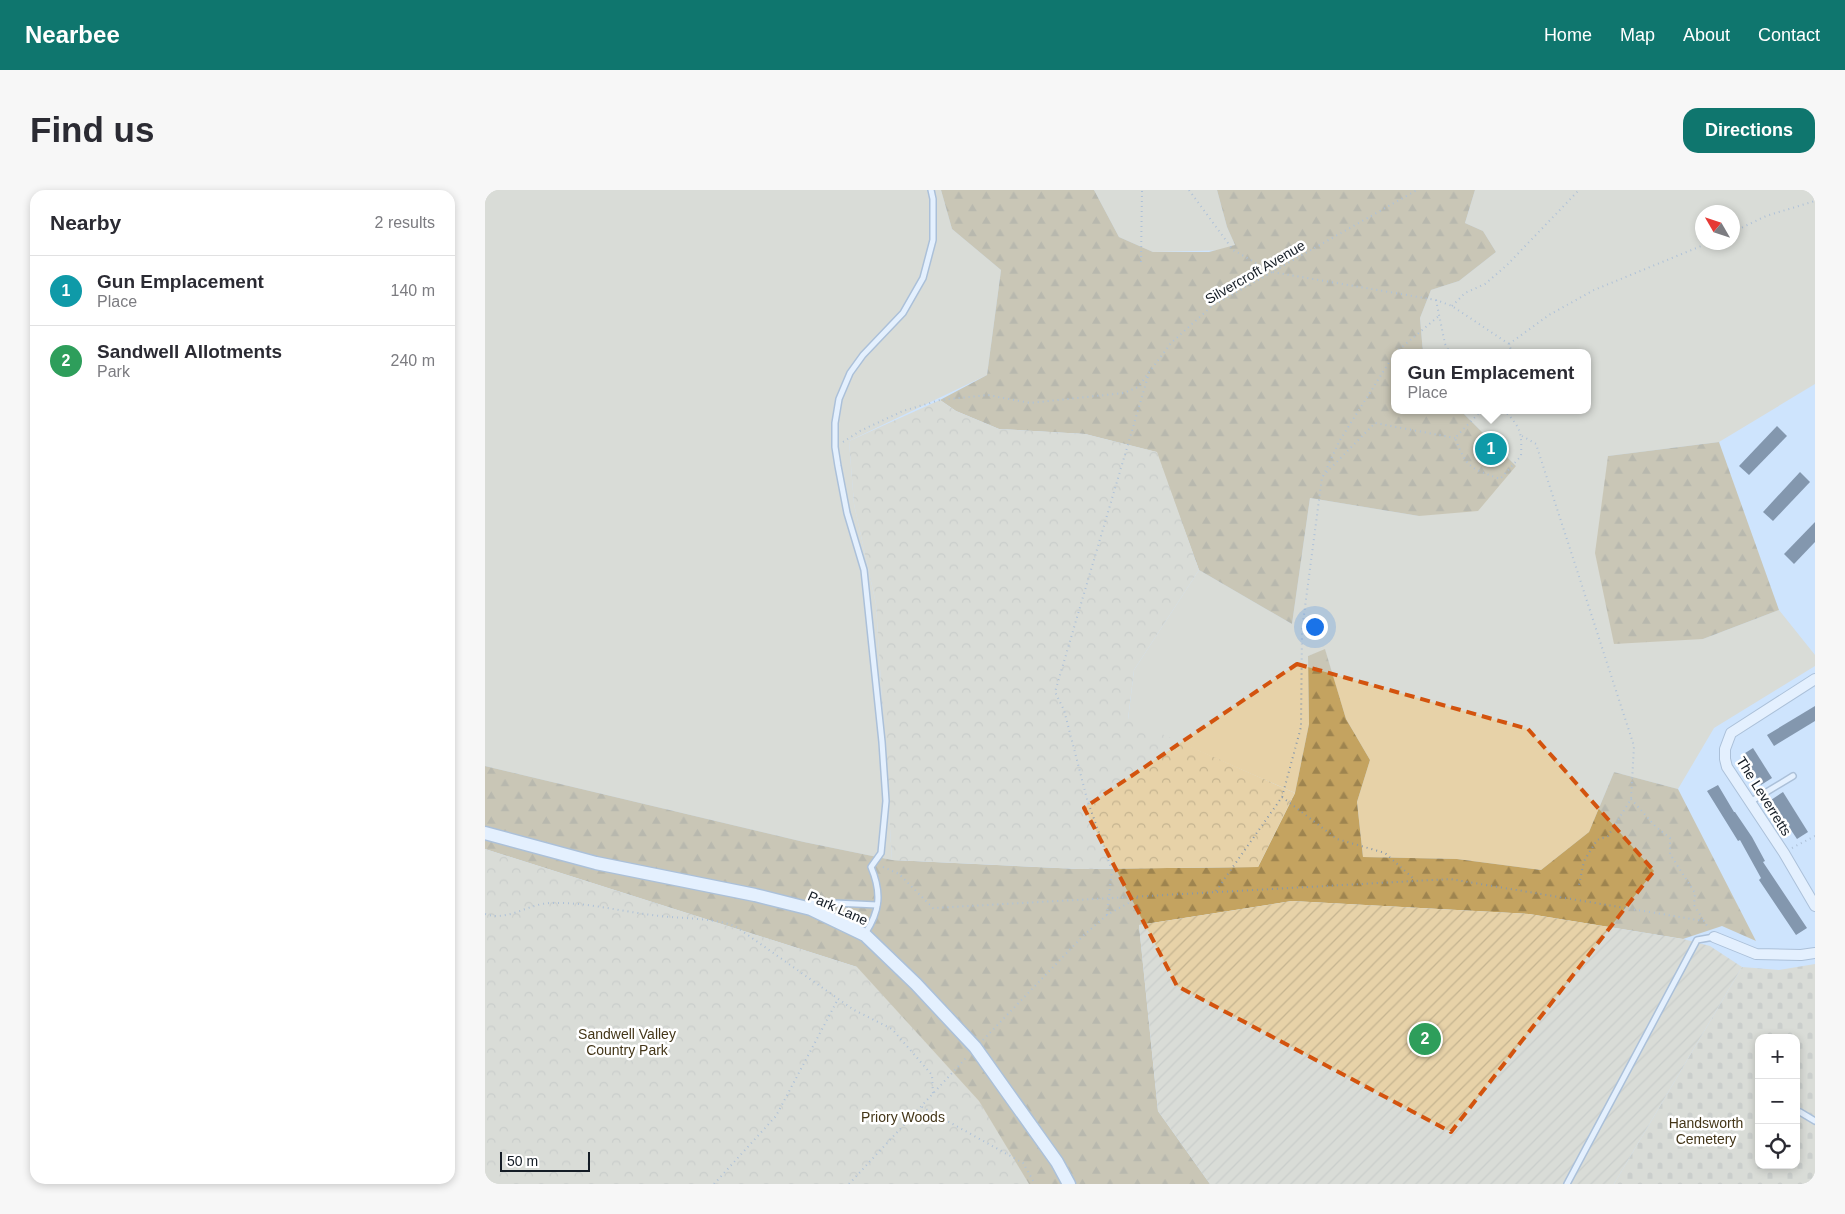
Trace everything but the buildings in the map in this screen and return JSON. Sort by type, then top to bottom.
[{"type":"street","name":"The Leverretts","points":[[1815,679],[1731,733],[1725,749],[1727,767],[1784,853],[1815,906]]},
{"type":"street","name":"Park Lane","points":[[485,833],[597,863],[755,895],[811,909],[865,935],[916,984],[975,1047],[1057,1162],[1069,1184]]},
{"type":"street","points":[[1714,937],[1756,954],[1801,955],[1815,953]]},
{"type":"lane","points":[[865,935],[875,918],[878,884],[871,868],[881,853],[886,802],[865,570],[847,513],[835,447],[835,423],[839,399],[850,372],[863,355],[903,313],[923,278],[933,240],[933,198],[931,190]]},
{"type":"lane","points":[[1750,802],[1793,776]]},
{"type":"lane","points":[[803,907],[813,902],[877,905]]},
{"type":"lane","points":[[1567,1184],[1697,940],[1714,937]]},
{"type":"lane","points":[[1801,1112],[1815,1121]]},
{"type":"path","points":[[1141,262],[1142,190]]},
{"type":"path","points":[[1189,190],[1233,250],[1272,272],[1436,300],[1451,306],[1509,344],[1511,349]]},
{"type":"path","name":"Silvercroft Avenue","points":[[835,447],[860,431],[903,411],[940,400],[988,396],[1030,403],[1124,393],[1138,387],[1171,343],[1212,306],[1417,190]]},
{"type":"path","points":[[1451,306],[1465,293],[1485,284],[1507,265],[1579,190]]},
{"type":"path","points":[[1740,229],[1766,216],[1815,201]]},
{"type":"path","points":[[1509,344],[1549,315],[1594,290],[1695,249]]},
{"type":"path","points":[[1436,300],[1445,344],[1448,349]]},
{"type":"path","points":[[1400,349],[1440,315]]},
{"type":"path","points":[[1215,892],[1282,797],[1301,727],[1302,630],[1322,478],[1340,440],[1391,359]]},
{"type":"path","points":[[1107,915],[1112,870],[1087,800],[1064,710],[1055,692],[1150,371]]},
{"type":"path","points":[[1455,438],[1478,414]]},
{"type":"path","points":[[1455,438],[1471,468],[1500,480],[1521,456],[1522,436],[1516,423],[1508,414]]},
{"type":"path","points":[[1322,478],[1375,424],[1455,438]]},
{"type":"path","points":[[1522,436],[1536,444],[1633,746],[1631,799],[1607,836],[1597,840],[1584,861],[1579,885]]},
{"type":"path","points":[[1282,797],[1337,839],[1385,853],[1416,881]]},
{"type":"path","points":[[1631,799],[1655,826],[1670,838],[1670,854],[1695,893],[1693,905],[1714,937]]},
{"type":"path","name":"The Leverretts","points":[[1784,853],[1815,836]]},
{"type":"path","points":[[871,868],[883,867],[899,874],[933,908],[1450,879],[1705,921]]},
{"type":"path","points":[[849,1184],[975,1047],[1084,935],[1107,915],[1141,896]]},
{"type":"path","points":[[485,914],[495,917],[549,903],[574,904],[652,915],[723,922],[735,926],[854,1010],[892,1029],[932,1075],[933,1094]]},
{"type":"path","points":[[714,1184],[776,1116],[838,999]]},
{"type":"path","points":[[922,1106],[1023,1163],[1035,1184]]},
{"type":"highlighted area","points":[[1297,664],[1528,729],[1654,871],[1451,1132],[1177,986],[1084,808]]},
{"type":"green space","points":[[485,190],[941,190],[952,229],[1001,270],[987,375],[849,441],[854,504],[876,604],[892,860],[804,842],[485,766]]},
{"type":"green space","points":[[941,190],[1094,190],[1119,237],[1153,252],[1209,252],[1235,245],[1227,227],[1217,190],[1475,190],[1465,223],[1483,231],[1496,252],[1459,281],[1431,290],[1420,318],[1423,349],[1391,349],[1391,414],[1464,414],[1516,466],[1478,511],[1419,516],[1310,498],[1292,624],[1199,570],[1156,452],[1085,434],[999,429],[956,411],[940,400],[987,375],[1001,270],[952,229]]},
{"type":"green space","points":[[1094,190],[1217,190],[1227,227],[1235,245],[1233,250],[1153,252],[1119,237]]},
{"type":"green space","points":[[1475,190],[1815,190],[1815,384],[1719,442],[1608,456],[1703,639],[1779,610],[1815,655],[1815,666],[1714,728],[1678,789],[1614,772],[1589,832],[1541,870],[1457,859],[1363,857],[1357,802],[1370,760],[1346,719],[1325,650],[1308,656],[1309,724],[1295,793],[1128,720],[1134,670],[1199,570],[1292,624],[1310,498],[1419,516],[1516,466],[1464,414],[1591,414],[1591,349],[1423,349],[1420,318],[1431,290],[1459,281],[1496,252],[1483,231],[1465,223]]},
{"type":"green space","points":[[940,400],[956,411],[999,429],[1085,434],[1157,452],[1199,570],[1134,670],[1128,719],[1295,793],[1258,867],[1079,869],[892,860],[876,604],[854,504],[849,441]]},
{"type":"green space","points":[[1719,442],[1779,610],[1703,639],[1614,644],[1595,553],[1608,456]]},
{"type":"green space","name":"Priory Woods","points":[[1325,649],[1346,719],[1370,760],[1357,802],[1363,857],[1457,859],[1541,870],[1589,832],[1614,772],[1678,789],[1756,941],[1722,926],[1683,939],[1529,914],[1292,901],[1139,925],[1158,1111],[1210,1184],[714,1184],[857,967],[485,849],[485,766],[804,842],[892,860],[1079,869],[1258,867],[1295,793],[1309,724],[1308,656]]},
{"type":"green space","name":"Sandwell Valley Country Park","points":[[485,849],[857,967],[979,1101],[1029,1184],[485,1184]]},
{"type":"green space","points":[[1292,901],[1529,914],[1683,939],[1710,946],[1742,967],[1614,1184],[1210,1184],[1158,1111],[1139,925]]},
{"type":"green space","name":"Handsworth Cemetery","points":[[1815,964],[1815,1184],[1614,1184],[1742,967],[1779,970]]},
{"type":"place","name":"Gun Emplacement","points":[[1491,449]]},
{"type":"place","name":"Sandwell Allotments","points":[[1425,1039]]}]
